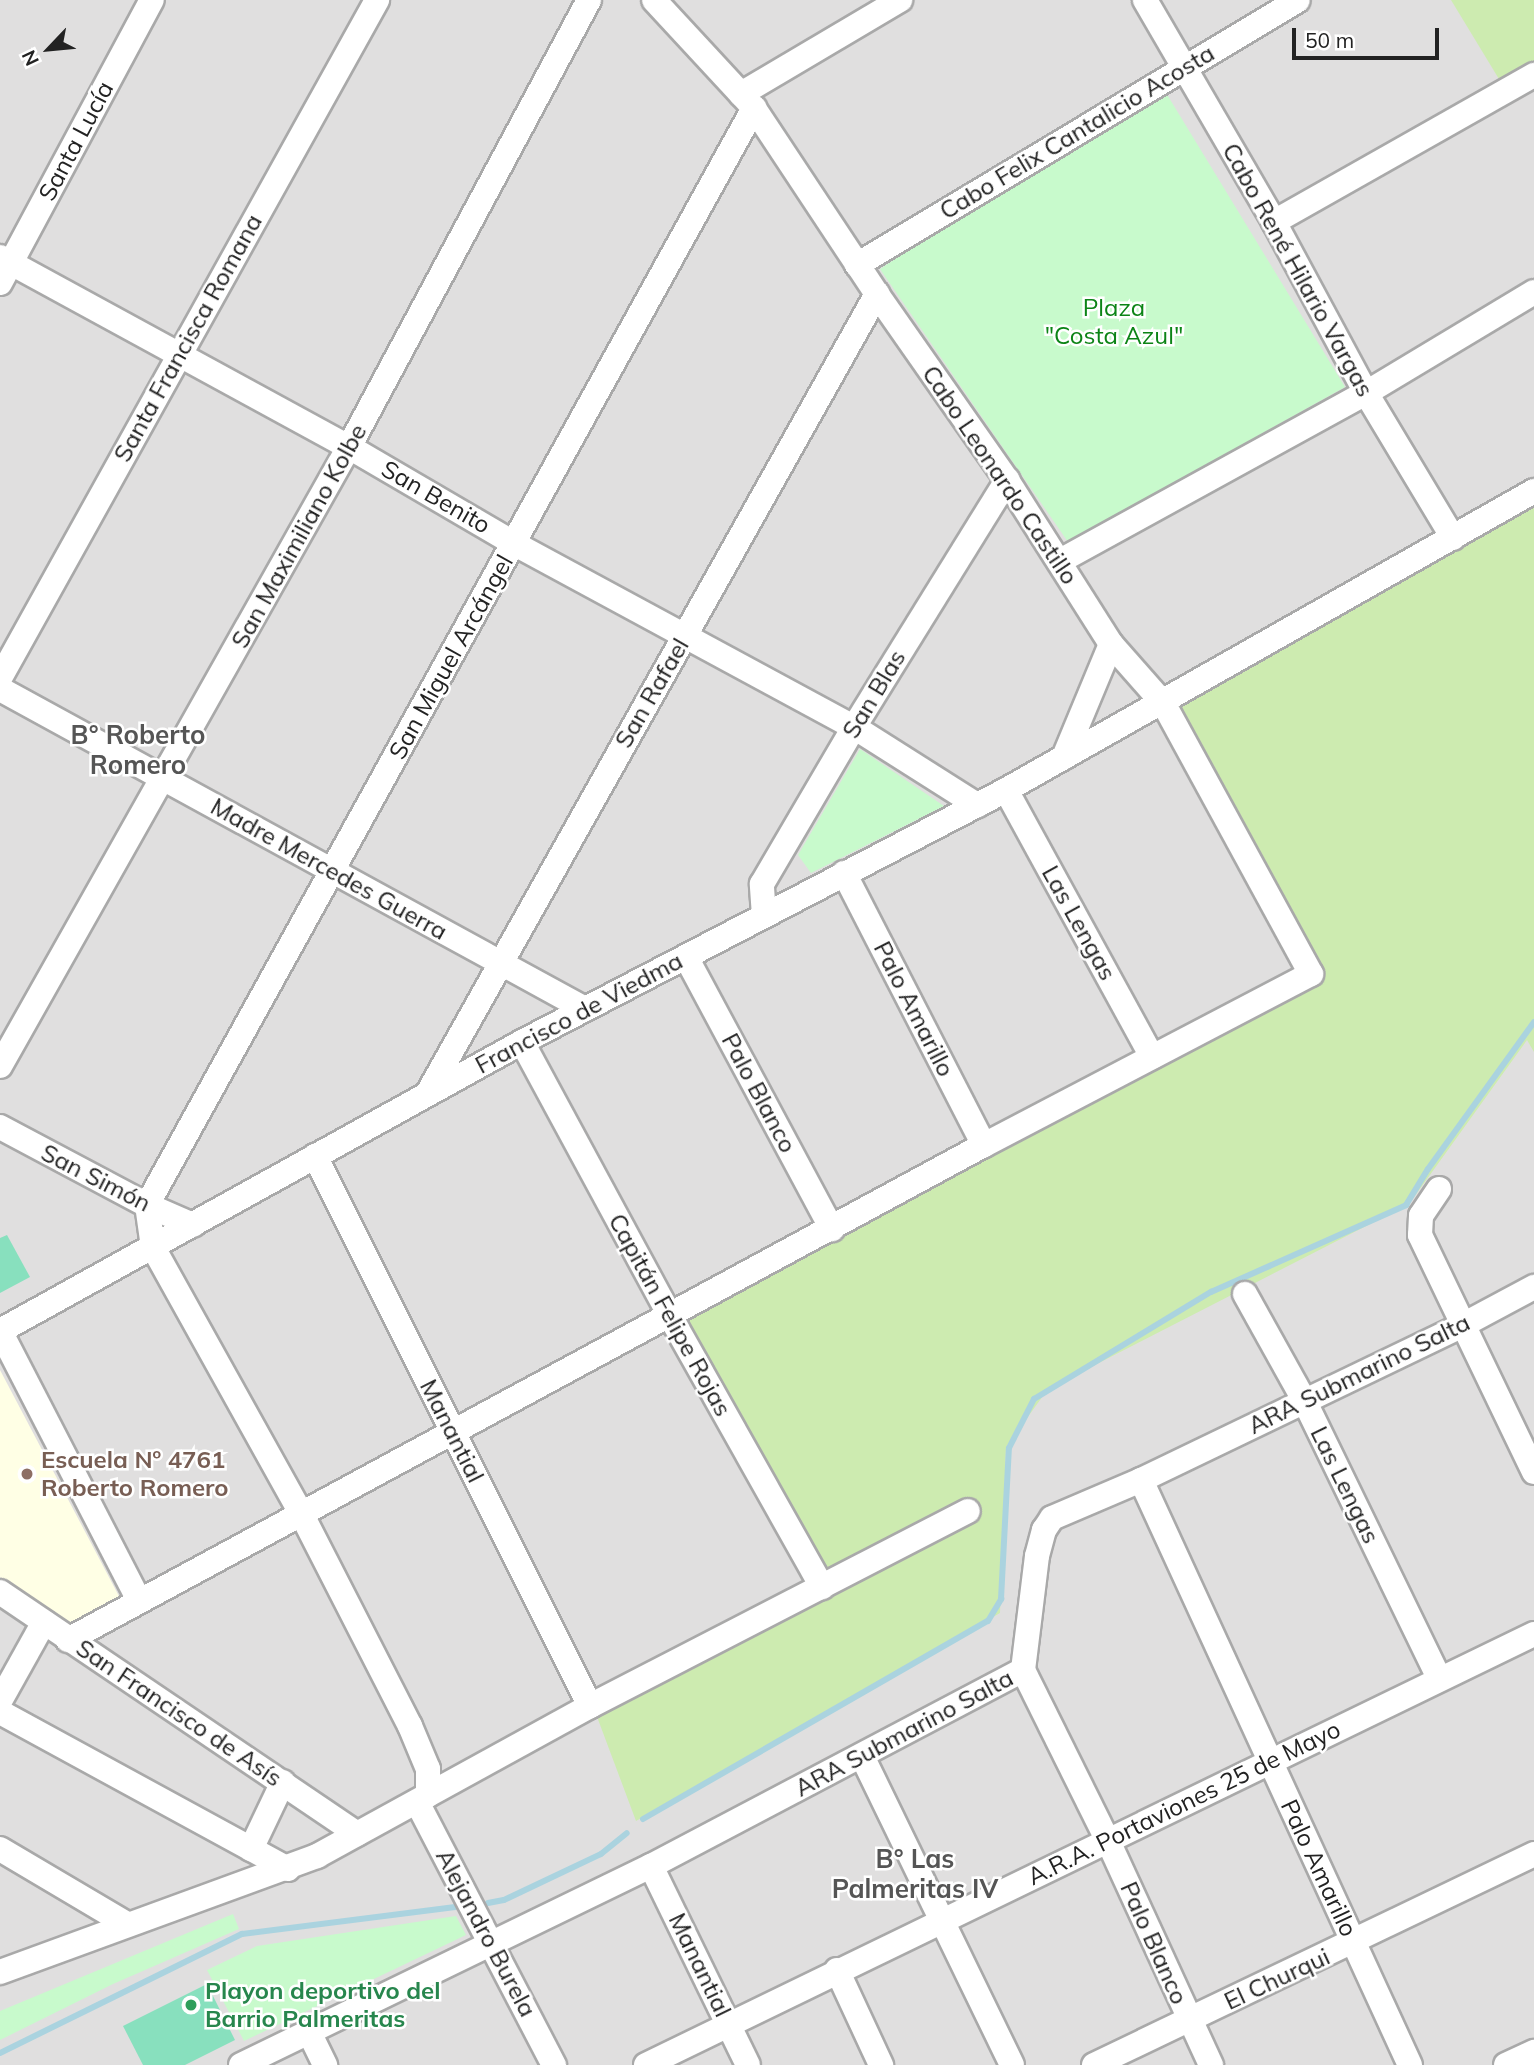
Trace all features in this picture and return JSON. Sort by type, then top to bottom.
[{"type":"street","name":"Santa Lucía","points":[[4,268],[152,0]]},
{"type":"street","name":"Santa Francisca Romana","points":[[0,678],[377,0]]},
{"type":"street","name":"San Maximiliano Kolbe","points":[[0,1066],[349,447],[589,0]]},
{"type":"street","name":"Cabo Leonardo Castillo","points":[[654,0],[748,101],[857,265],[1006,480],[1111,643],[1163,703],[1311,974],[1152,1057]]},
{"type":"street","points":[[748,101],[900,0]]},
{"type":"street","name":"Cabo René Hilario Vargas","points":[[1145,0],[1274,222],[1366,393],[1453,538]]},
{"type":"street","name":"Cabo Felix Cantalicio Acosta","points":[[857,265],[1298,0]]},
{"type":"street","points":[[1274,222],[1534,75]]},
{"type":"street","name":"San Miguel Arcángel","points":[[146,1205],[513,542],[748,101]]},
{"type":"street","name":"San Benito","points":[[4,268],[178,355],[349,447],[513,542],[854,727],[977,805]]},
{"type":"street","points":[[1060,561],[1366,393],[1534,292]]},
{"type":"street","name":"San Rafael","points":[[428,1093],[499,962],[877,294]]},
{"type":"street","name":"San Blas","points":[[764,916],[762,884],[854,727],[1006,480]]},
{"type":"street","name":"Francisco de Viedma","points":[[0,1331],[522,1042],[1006,790],[1534,491]]},
{"type":"street","points":[[1064,757],[1111,643]]},
{"type":"street","name":"Madre Mercedes Guerra","points":[[0,689],[585,1009]]},
{"type":"street","name":"Las Lengas","points":[[1006,790],[1152,1057]]},
{"type":"street","name":"Palo Amarillo","points":[[845,873],[984,1145]]},
{"type":"street","name":"Palo Blanco","points":[[686,957],[832,1229]]},
{"type":"street","name":"Capitán Felipe Rojas","points":[[522,1042],[821,1587]]},
{"type":"street","points":[[68,1640],[1152,1057]]},
{"type":"street","name":"San Simón","points":[[0,1127],[146,1205],[193,1225]]},
{"type":"street","name":"Manantial","points":[[315,1156],[590,1706]]},
{"type":"street","points":[[1439,1189],[1421,1216],[1420,1235],[1534,1472]]},
{"type":"street","points":[[146,1205],[153,1247],[302,1515],[410,1726],[428,1769],[422,1799]]},
{"type":"street","name":"ARA Submarino Salta","points":[[241,2065],[651,1866],[1023,1670],[1037,1556],[1044,1530],[1052,1518],[1141,1480],[1463,1325],[1534,1287]]},
{"type":"street","name":"Las Lengas","points":[[1245,1294],[1304,1400],[1439,1678]]},
{"type":"street","points":[[0,1331],[139,1600]]},
{"type":"street","name":"Palo Amarillo","points":[[1141,1480],[1410,2065]]},
{"type":"street","points":[[0,1972],[127,1924],[288,1869],[590,1706],[968,1511]]},
{"type":"street","name":"San Francisco de Asís","points":[[0,1592],[357,1834]]},
{"type":"street","points":[[0,1701],[44,1622]]},
{"type":"street","name":"A.R.A. Portaviones 25 de Mayo","points":[[646,2065],[1269,1760],[1439,1678],[1533,1637]]},
{"type":"street","name":"Palo Blanco","points":[[1023,1670],[1108,1841],[1211,2065]]},
{"type":"street","points":[[0,1712],[288,1869]]},
{"type":"street","points":[[862,1756],[1012,2065]]},
{"type":"street","points":[[251,1849],[284,1782]]},
{"type":"street","name":"Alejandro Burela","points":[[422,1799],[554,2065]]},
{"type":"street","points":[[0,1849],[127,1924]]},
{"type":"street","name":"El Churqui","points":[[1094,2065],[1534,1854]]},
{"type":"street","name":"Manantial","points":[[651,1866],[748,2065]]},
{"type":"street","points":[[837,1970],[881,2065]]},
{"type":"street","points":[[309,2032],[325,2065]]},
{"type":"street","points":[[1506,2065],[1534,2052]]},
{"type":"shaded area","points":[[0,0],[1534,0],[1534,2065],[0,2065]]},
{"type":"shaded area","name":"Escuela Nº 4761 Roberto Romero","points":[[0,1370],[121,1600],[71,1627],[0,1577]]},
{"type":"green space","points":[[1451,0],[1534,0],[1534,73],[1505,89]]},
{"type":"green space","name":"Plaza \"Costa Azul\"","points":[[1160,83],[1345,387],[1068,542],[880,269]]},
{"type":"green space","points":[[1534,494],[1534,1052],[1527,1040],[1409,1204],[1048,1389],[1006,1447],[1000,1613],[636,1821],[593,1706],[823,1588],[678,1318],[1313,975],[1165,704]]},
{"type":"green space","points":[[860,749],[944,806],[811,873],[798,855]]},
{"type":"green space","points":[[7,1235],[30,1277],[0,1293],[0,1238]]},
{"type":"green space","points":[[233,1914],[239,1929],[113,1984],[0,2040],[0,2011]]},
{"type":"green space","points":[[456,1916],[466,1935],[244,2041],[207,1970],[257,1946]]},
{"type":"green space","name":"Playon deportivo del Barrio Palmeritas","points":[[207,1984],[235,2040],[185,2065],[143,2065],[123,2026]]},
{"type":"waterway","points":[[643,1819],[988,1621],[1001,1599],[1009,1448],[1034,1399],[1211,1292],[1406,1205],[1428,1169],[1534,1022]]},
{"type":"waterway","points":[[488,1903],[504,1900],[601,1854],[627,1833]]},
{"type":"waterway","points":[[0,2053],[242,1934],[455,1907]]},
{"type":"place","name":"Escuela Nº 4761 Roberto Romero","points":[[27,1474]]},
{"type":"place","name":"Playon deportivo del Barrio Palmeritas","points":[[191,2005]]},
{"type":"district","name":"B° Roberto Romero","points":[[138,750]]},
{"type":"district","name":"B° Las Palmeritas IV","points":[[915,1874]]}]
